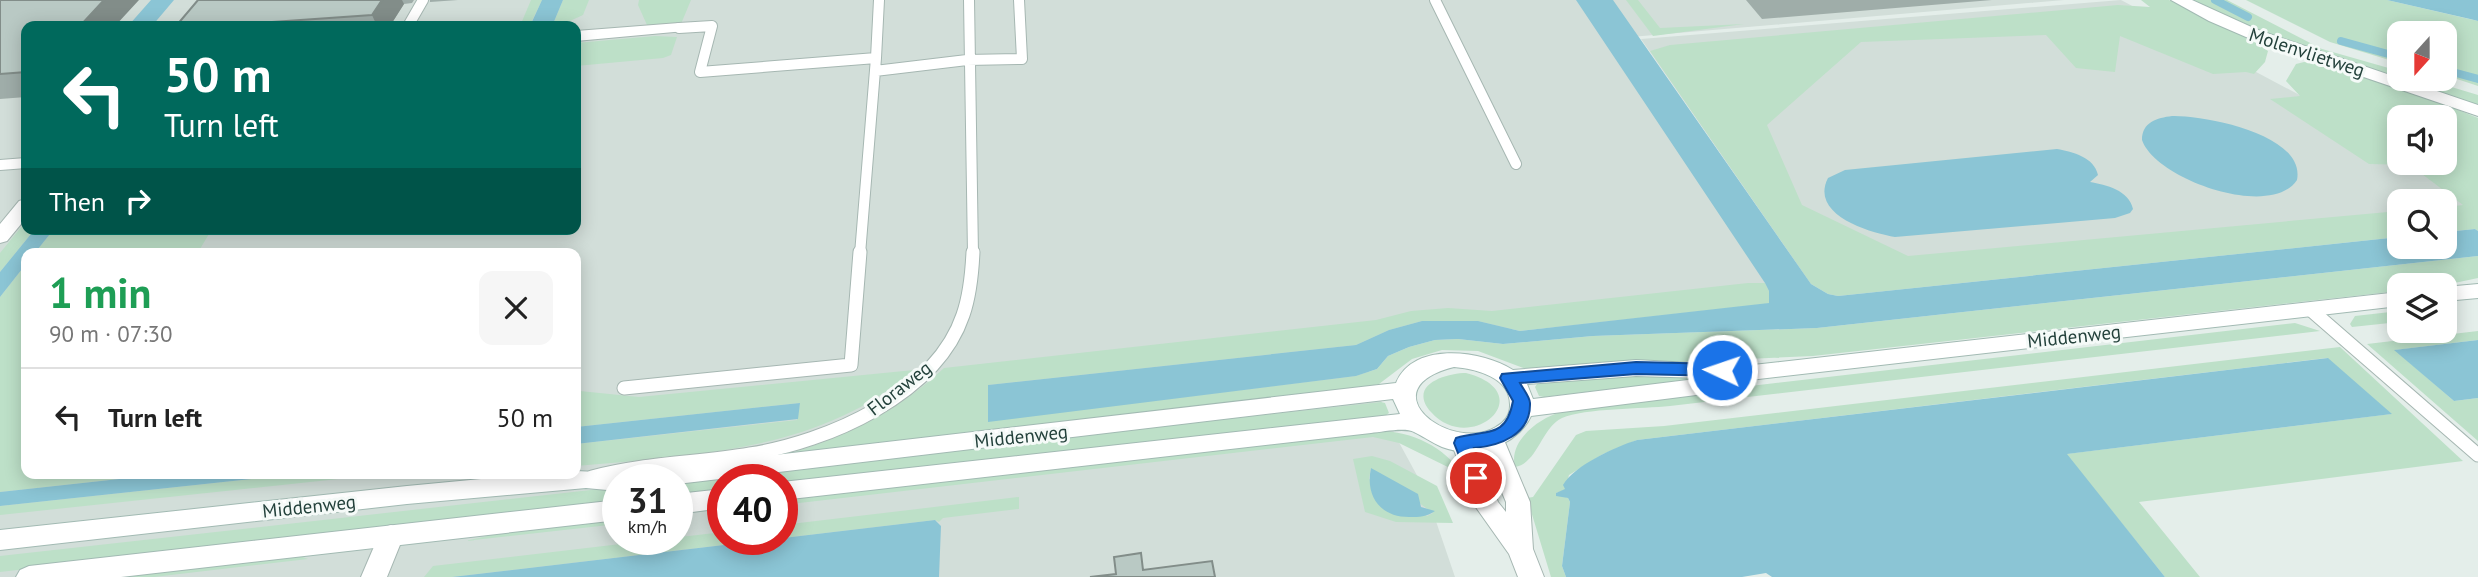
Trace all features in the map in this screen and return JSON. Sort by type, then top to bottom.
[{"type":"street","name":"Molenvlietweg","points":[[2179,0],[2267,40],[2393,80],[2478,111]]},
{"type":"street","points":[[581,36],[679,28]]},
{"type":"street","points":[[0,237],[13,216]]},
{"type":"street","name":"Middenweg","points":[[1508,378],[1636,368],[1749,372],[2387,300]]},
{"type":"street","points":[[1440,360],[1469,360],[1490,367],[1508,378],[1519,393],[1522,409],[1513,427],[1492,440],[1463,443],[1436,436],[1415,422],[1404,401],[1404,390],[1416,371],[1440,360]]},
{"type":"street","name":"Middenweg","points":[[1522,409],[1703,386],[1749,372]]},
{"type":"street","name":"Middenweg","points":[[693,473],[1404,390]]},
{"type":"street","name":"Middenweg","points":[[798,489],[1371,424],[1415,422]]},
{"type":"street","points":[[1492,440],[1517,502],[1520,549]]},
{"type":"street","points":[[1463,443],[1487,506],[1520,549],[1531,577]]},
{"type":"street","name":"Middenweg","points":[[0,540],[407,495],[586,479],[602,480]]},
{"type":"street","name":"Middenweg","points":[[29,577],[602,512]]},
{"type":"street","points":[[374,576],[391,535]]},
{"type":"lane","points":[[411,21],[424,0]]},
{"type":"lane","points":[[624,388],[851,365],[879,0]]},
{"type":"lane","name":"Floraweg","points":[[586,479],[618,469],[773,450],[828,433],[892,399],[932,364],[962,319],[970,289],[972,240],[969,0]]},
{"type":"lane","points":[[679,28],[712,26],[700,72],[876,64],[931,71],[970,64],[1003,66],[1022,59],[1019,0]]},
{"type":"lane","points":[[1435,0],[1516,164]]},
{"type":"lane","points":[[0,165],[21,163]]},
{"type":"lane","points":[[2311,310],[2478,456]]},
{"type":"shaded area","points":[[0,0],[2064,0],[1619,38],[1811,316],[1448,332],[1366,363],[1395,435],[1426,492],[1455,577],[0,577]]},
{"type":"shaded area","points":[[2121,0],[2387,142],[2387,175],[2443,175],[2478,200],[2457,220],[2457,189],[2387,189],[2387,238],[1811,284],[1641,39]]},
{"type":"green space","points":[[531,0],[542,0],[532,21],[522,21]]},
{"type":"green space","points":[[563,0],[589,0],[583,15],[570,21],[554,21]]},
{"type":"green space","points":[[639,0],[691,0],[681,24],[647,25],[638,5]]},
{"type":"green space","points":[[1626,0],[1638,0],[1660,28],[1744,24],[1653,36]]},
{"type":"green space","points":[[2141,0],[2169,0],[2253,41],[2268,51],[2265,62],[2254,74],[2213,74],[2120,36],[2115,72],[2076,68],[2046,35],[1861,42],[1767,125],[1802,205],[1908,256],[2387,212],[2387,238],[1838,296],[1828,294],[1811,284],[1650,51],[1670,45],[2118,5],[2150,7]]},
{"type":"green space","points":[[2192,0],[2227,0],[2322,49],[2387,68],[2387,73],[2299,47],[2257,31]]},
{"type":"green space","points":[[2246,0],[2387,0],[2478,21],[2478,86],[2457,79],[2457,21],[2387,21],[2387,59],[2330,42]]},
{"type":"green space","points":[[655,36],[677,37],[671,55],[663,58],[581,66],[581,43]]},
{"type":"green space","points":[[2296,64],[2324,64],[2387,83],[2387,91],[2409,91],[2445,105],[2387,105],[2387,164],[2369,164],[2270,99],[2300,96],[2286,81]]},
{"type":"green space","points":[[2457,89],[2478,95],[2478,106],[2436,91],[2457,91]]},
{"type":"green space","points":[[2457,110],[2478,118],[2478,231],[2457,231],[2457,206],[2463,205],[2457,200],[2457,189],[2442,189],[2423,175],[2457,175]]},
{"type":"green space","points":[[21,227],[21,235],[30,235],[0,272],[0,253]]},
{"type":"green space","points":[[49,235],[208,235],[201,248],[39,248]]},
{"type":"green space","points":[[2478,256],[2478,278],[2457,282],[2457,273],[2387,273],[2387,292],[1813,356],[1526,369],[1478,351],[1442,350],[1412,359],[1379,384],[1358,389],[788,454],[831,439],[871,420],[909,397],[944,368],[1376,320],[1411,311],[1448,308],[1492,311],[1748,283],[1765,283],[1769,291],[1769,303],[1765,304],[1520,331],[1478,321],[1422,321],[1389,330],[1356,345],[988,385],[988,421],[1356,376],[1377,369],[1388,356],[1435,340],[1458,339],[1503,344],[1593,336],[1817,328]]},
{"type":"green space","points":[[21,270],[21,479],[119,479],[0,492],[0,297]]},
{"type":"green space","points":[[2387,312],[2387,323],[2352,327],[2350,324],[2355,316]]},
{"type":"green space","points":[[2295,323],[2320,331],[1670,406],[1585,412],[1562,418],[1555,423],[1529,459],[1515,467],[1516,448],[1527,432],[1544,419],[1561,412],[1733,388]]},
{"type":"green space","points":[[2478,331],[2478,340],[2457,343],[2457,333]]},
{"type":"green space","points":[[2387,342],[2453,343],[2395,350],[2454,401],[2478,398],[2478,441],[2367,344]]},
{"type":"green space","points":[[2340,347],[2463,461],[2139,502],[2200,577],[2165,577],[2066,454],[2391,414],[2327,358],[1637,440],[1603,454],[1569,475],[1565,490],[1556,493],[1568,498],[1570,502],[1562,566],[1566,577],[1551,577],[1527,498],[1533,497],[1576,435],[1586,431],[1664,426]]},
{"type":"green space","points":[[914,370],[877,397],[838,418],[797,434],[710,452],[581,466],[581,443],[797,420],[800,403],[581,426],[581,391],[639,397]]},
{"type":"green space","points":[[1466,373],[1488,382],[1498,394],[1499,406],[1492,417],[1480,425],[1464,428],[1447,424],[1431,412],[1425,403],[1424,395],[1432,382],[1449,375]]},
{"type":"green space","points":[[1696,373],[1703,378],[1544,397],[1539,396],[1535,387],[1537,384],[1596,377]]},
{"type":"green space","points":[[1381,402],[1385,403],[1389,413],[798,482],[798,467]]},
{"type":"green space","points":[[1380,431],[1404,434],[1426,442],[1455,464],[1462,474],[1399,443],[1373,437],[798,503],[798,494]]},
{"type":"green space","points":[[1372,456],[1390,461],[1437,486],[1453,523],[1396,522],[1365,512],[1353,459]],"holes":[[[1371,468],[1433,513],[1427,516],[1369,479]]]},
{"type":"green space","points":[[707,477],[707,492],[693,494],[693,478]]},
{"type":"green space","points":[[251,479],[338,479],[0,515],[0,506]]},
{"type":"green space","points":[[602,489],[602,504],[0,572],[0,556]]},
{"type":"green space","points":[[1019,497],[1019,509],[943,518],[939,522],[935,520],[798,536],[798,523]]},
{"type":"green space","points":[[602,517],[602,526],[465,541]]},
{"type":"green space","points":[[707,534],[707,547],[693,549],[693,536]]},
{"type":"green space","points":[[602,546],[602,555],[638,555],[452,577],[424,577],[433,566]]},
{"type":"green space","points":[[300,556],[308,559],[154,577],[77,577]]},
{"type":"water","points":[[151,0],[174,0],[156,21],[132,21]]},
{"type":"water","points":[[542,0],[563,0],[554,21],[532,21]]},
{"type":"water","points":[[1576,0],[1613,0],[1811,284],[1828,294],[1838,296],[2387,238],[2387,259],[2450,259],[1817,328],[1593,336],[1503,344],[1458,339],[1435,340],[1388,356],[1377,369],[1356,376],[988,422],[988,385],[1356,345],[1389,330],[1422,321],[1478,321],[1520,331],[1769,303],[1769,291]]},
{"type":"water","points":[[2387,0],[2478,0],[2478,21],[2470,19]]},
{"type":"water","points":[[2172,116],[2228,124],[2270,139],[2286,150],[2295,164],[2297,180],[2283,191],[2264,196],[2215,190],[2190,180],[2151,155],[2142,140],[2148,125]]},
{"type":"water","points":[[2057,149],[2076,154],[2092,164],[2098,175],[2090,182],[2122,193],[2131,203],[2133,209],[2130,213],[2115,218],[1895,237],[1845,220],[1834,212],[1824,191],[1828,178],[1845,170]]},
{"type":"water","points":[[2457,231],[2478,231],[2478,256],[2457,258]]},
{"type":"water","points":[[30,235],[49,235],[39,248],[21,248],[21,270],[0,297],[0,272]]},
{"type":"water","points":[[2478,340],[2478,398],[2454,401],[2394,350],[2457,343]]},
{"type":"water","points":[[2328,358],[2392,414],[2067,454],[2165,577],[1772,577],[1766,573],[1742,577],[1566,577],[1562,566],[1570,502],[1568,498],[1556,496],[1556,493],[1565,489],[1563,485],[1586,464],[1637,440]]},
{"type":"water","points":[[800,403],[798,419],[581,443],[581,426]]},
{"type":"water","points":[[1371,468],[1418,494],[1421,507],[1435,511],[1423,516],[1409,517],[1383,509],[1377,503],[1370,487]]},
{"type":"water","points":[[119,479],[251,479],[0,506],[0,492]]},
{"type":"water","points":[[935,520],[941,526],[939,577],[452,577],[638,555],[693,555],[693,549],[707,547],[707,555],[798,555],[798,536]]},
{"type":"building","points":[[0,0],[104,0],[85,21],[21,21],[21,72],[0,74]]},
{"type":"building","points":[[198,0],[382,0],[372,15],[286,21],[180,21]]},
{"type":"building","points":[[1141,553],[1143,570],[1212,561],[1215,577],[1090,577],[1116,574],[1114,557]]},
{"type":"waterway","points":[[2215,0],[2248,17]]},
{"type":"waterway","points":[[2341,41],[2387,54]]},
{"type":"waterway","points":[[2457,73],[2478,79]]},
{"type":"route","points":[[1476,478],[1463,443],[1492,440],[1513,427],[1522,409],[1522,401],[1508,378],[1636,368],[1722,370]]}]
